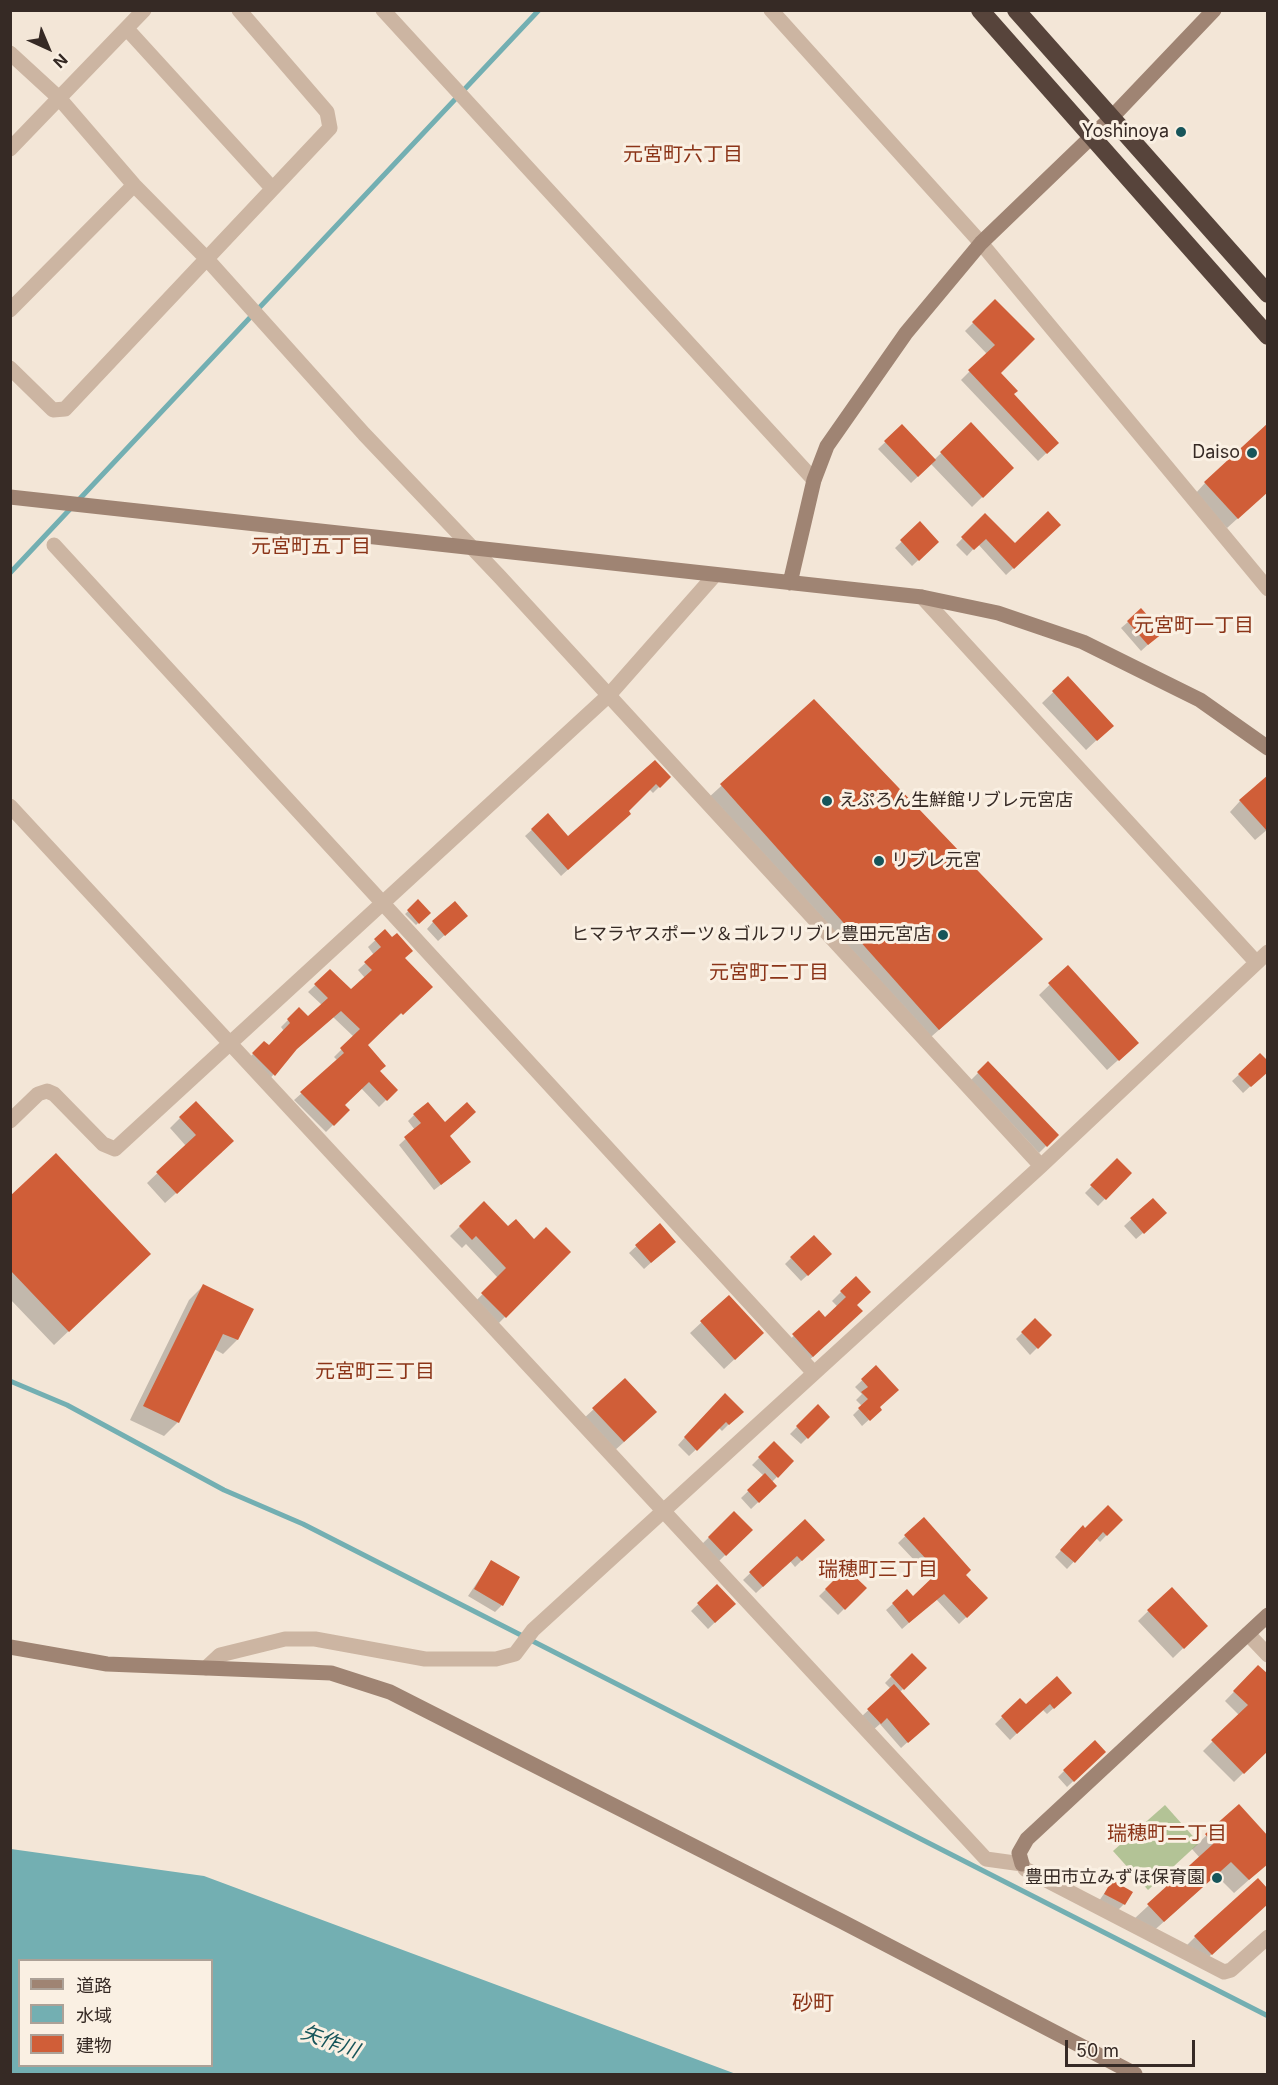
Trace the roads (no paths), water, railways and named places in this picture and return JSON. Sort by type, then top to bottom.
[{"type":"highway","points":[[980,10],[1268,336]]},
{"type":"highway","points":[[1016,10],[1268,294]]},
{"type":"street","points":[[10,149],[144,10]]},
{"type":"street","points":[[10,368],[53,410],[65,410],[330,128],[327,112],[239,10]]},
{"type":"street","points":[[383,10],[814,480]]},
{"type":"street","points":[[771,10],[981,243],[1268,589]]},
{"type":"street","points":[[790,583],[814,480],[827,446],[906,333],[981,243],[1112,117],[1214,10]]},
{"type":"street","points":[[127,29],[272,188]]},
{"type":"street","points":[[10,53],[59,98],[134,185],[206,258],[1041,1166]]},
{"type":"street","points":[[10,310],[134,185]]},
{"type":"street","points":[[10,497],[922,597],[998,614],[1083,642],[1200,700],[1268,748]]},
{"type":"street","points":[[54,545],[814,1373]]},
{"type":"street","points":[[10,1121],[38,1094],[47,1091],[54,1094],[103,1144],[115,1149],[609,695],[714,576]]},
{"type":"street","points":[[206,1668],[220,1656],[285,1639],[315,1639],[425,1659],[496,1659],[515,1654],[532,1630],[1041,1166],[1262,957],[922,597]]},
{"type":"street","points":[[10,806],[986,1860],[1022,1864]]},
{"type":"street","points":[[1268,1615],[1027,1839],[1020,1852],[1024,1869],[1224,1972],[1231,1970],[1268,1937]]},
{"type":"street","points":[[1248,1634],[1268,1654]]},
{"type":"street","points":[[10,1647],[107,1664],[331,1673],[390,1692],[841,1921],[1135,2074]]},
{"type":"water","name":"矢作川","points":[[11,1849],[204,1876],[736,2074],[11,2074]]},
{"type":"waterway","points":[[10,573],[539,10]]},
{"type":"waterway","points":[[10,1381],[67,1405],[224,1490],[303,1524],[1268,2016]]},
{"type":"place","name":"Yoshinoya","points":[[1181,132]]},
{"type":"place","name":"Daiso","points":[[1252,453]]},
{"type":"place","name":"えぷろん生鮮館リブレ元宮店","points":[[827,801]]},
{"type":"place","name":"リブレ元宮","points":[[879,861]]},
{"type":"place","name":"ヒマラヤスポーツ＆ゴルフリブレ豊田元宮店","points":[[943,935]]},
{"type":"place","name":"豊田市立みずほ保育園","points":[[1217,1878]]},
{"type":"district","name":"元宮町六丁目","points":[[683,155]]},
{"type":"district","name":"元宮町五丁目","points":[[311,547]]},
{"type":"district","name":"元宮町一丁目","points":[[1194,626]]},
{"type":"district","name":"元宮町二丁目","points":[[769,973]]},
{"type":"district","name":"元宮町三丁目","points":[[375,1372]]},
{"type":"district","name":"瑞穂町三丁目","points":[[878,1570]]},
{"type":"district","name":"瑞穂町二丁目","points":[[1167,1834]]},
{"type":"district","name":"砂町","points":[[813,2004]]}]
